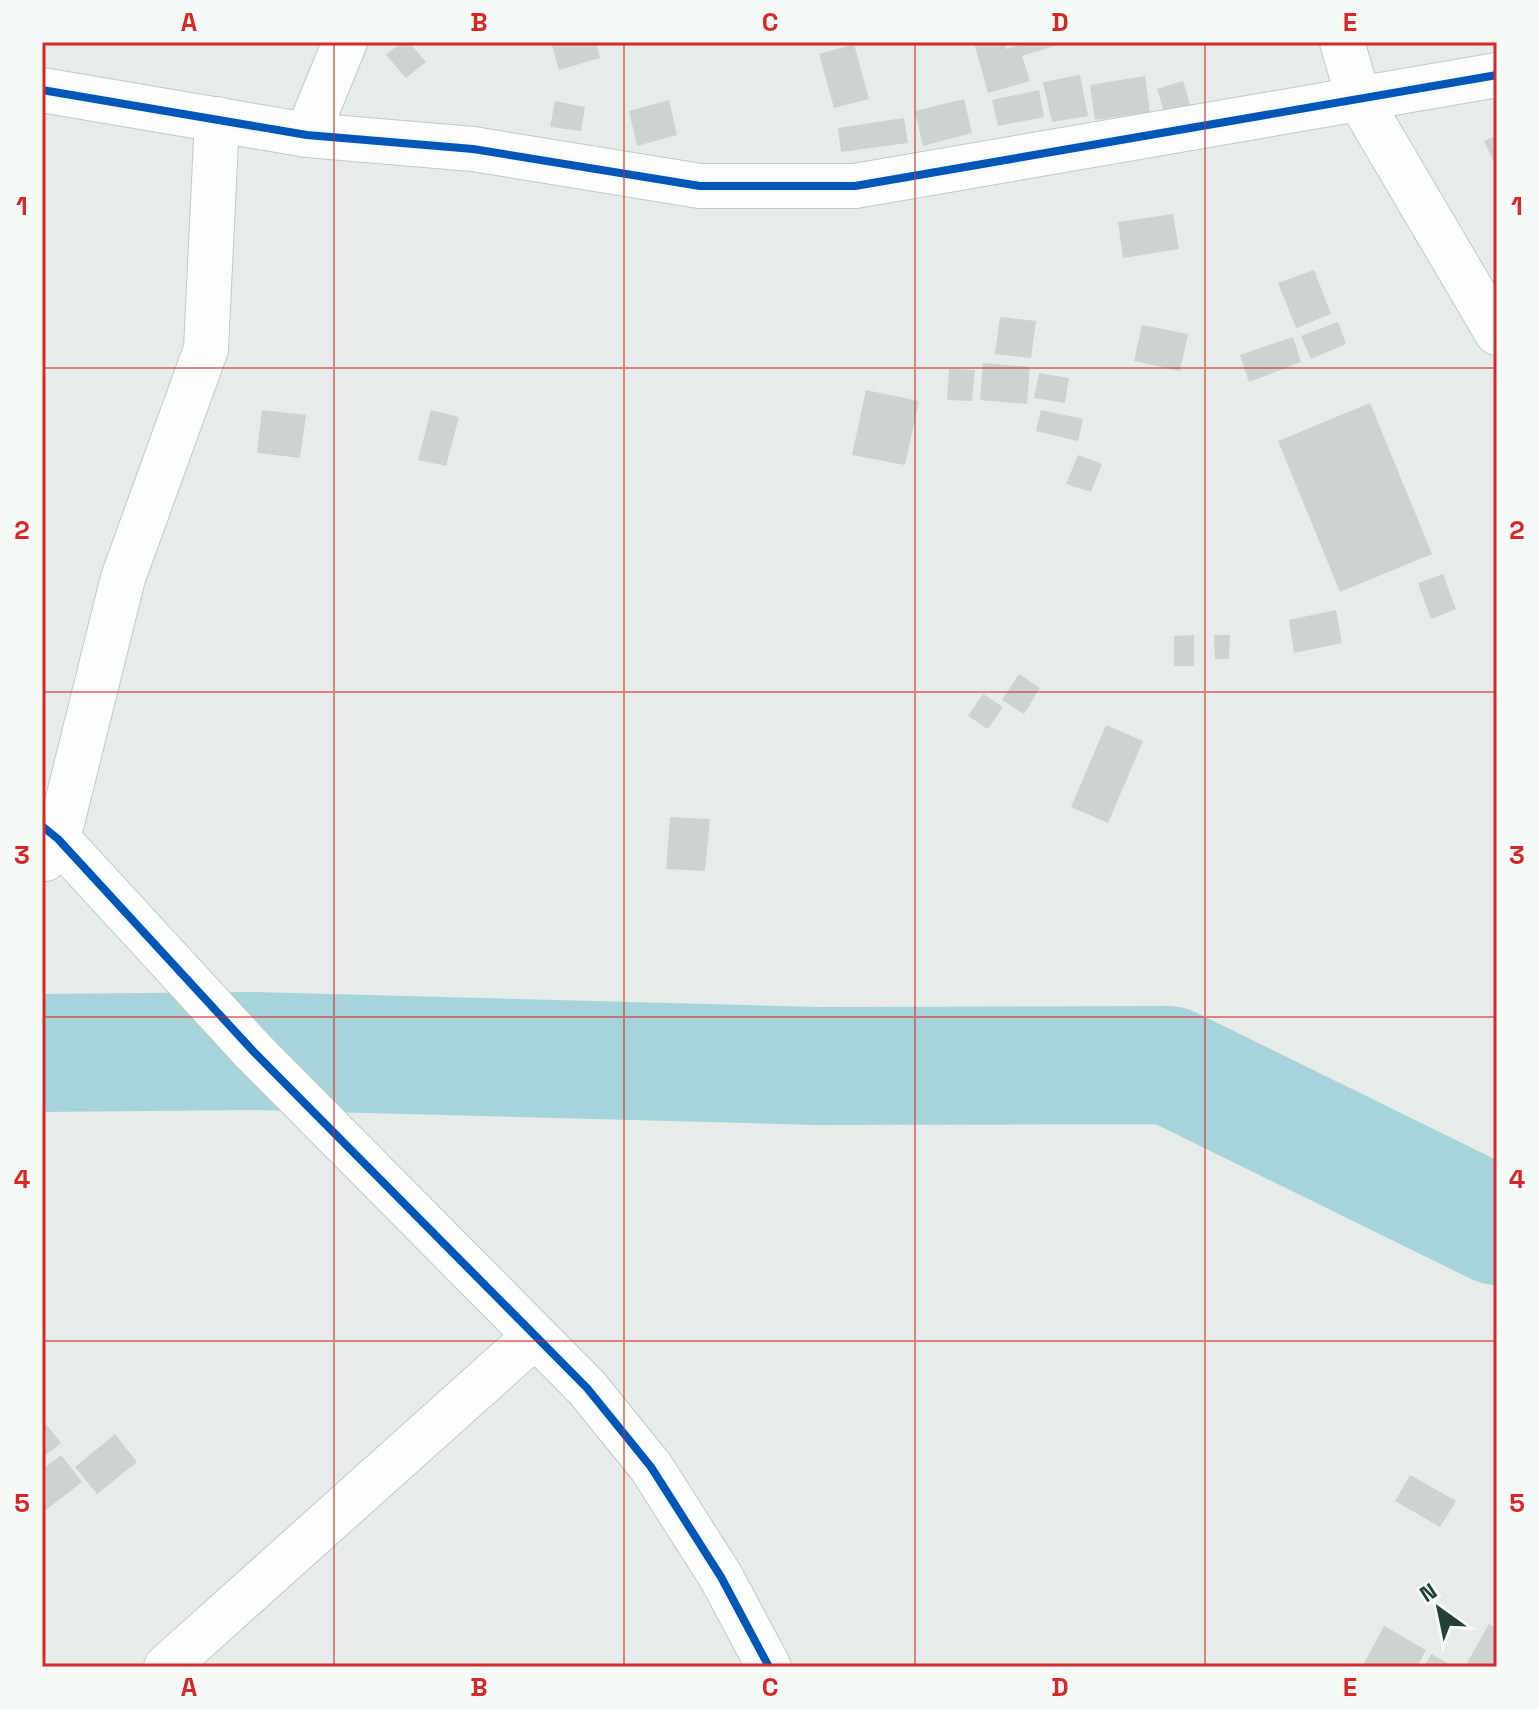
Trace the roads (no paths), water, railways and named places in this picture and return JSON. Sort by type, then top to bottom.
[{"type":"street","points":[[307,135],[345,42]]},
{"type":"street","points":[[1342,42],[1358,97],[1497,333]]},
{"type":"street","points":[[42,90],[307,135],[473,149],[700,186],[855,186],[1497,75]]},
{"type":"street","points":[[217,119],[206,349],[123,578],[47,843],[587,1388],[651,1467],[721,1577],[769,1667]]},
{"type":"street","points":[[166,1667],[535,1336]]},
{"type":"waterway","points":[[42,1053],[253,1051],[817,1066],[1169,1065],[1497,1226]]}]
